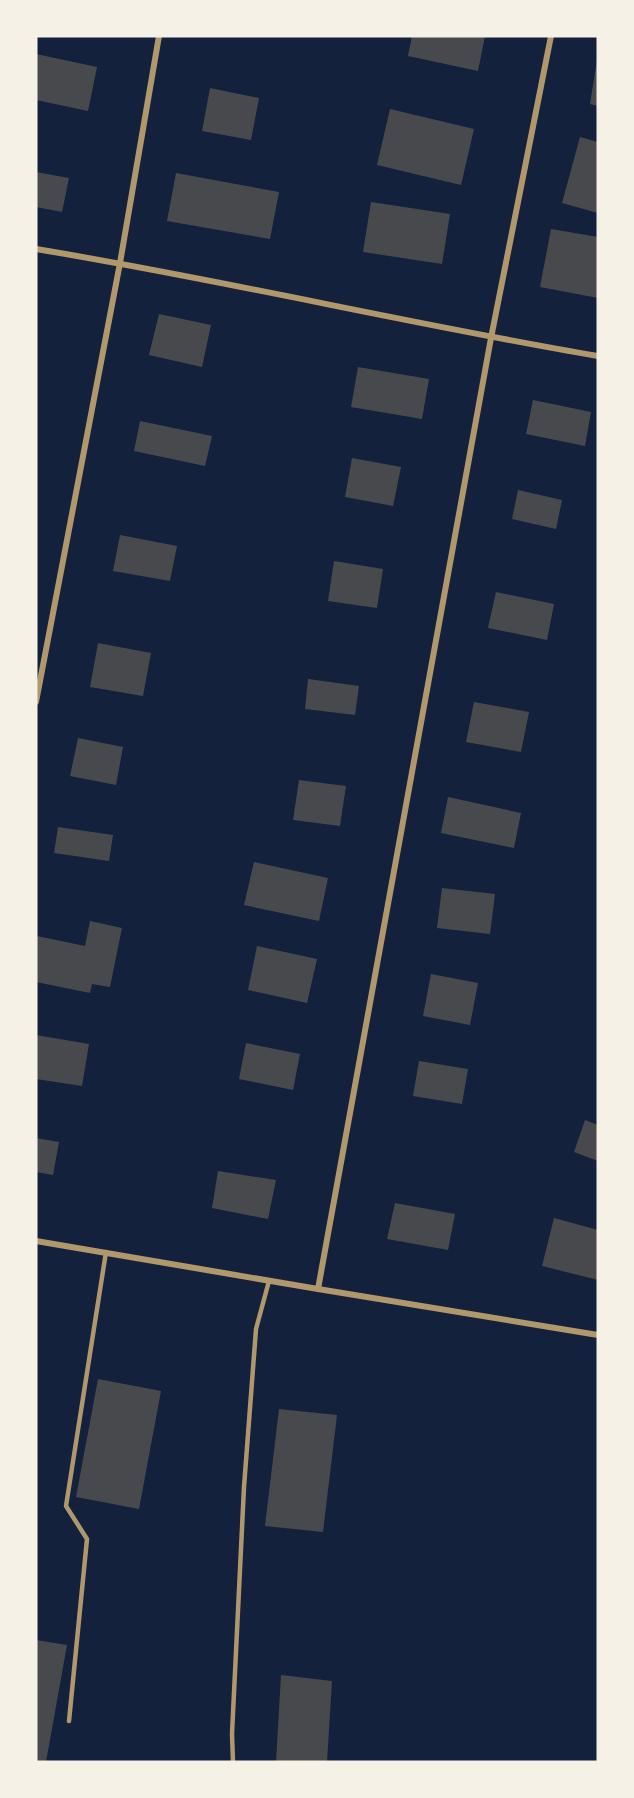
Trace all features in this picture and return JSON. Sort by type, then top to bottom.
[{"type":"street","points":[[36,702],[120,263],[159,36]]},
{"type":"street","points":[[318,1290],[490,338],[551,36]]},
{"type":"street","points":[[36,249],[120,263],[490,338],[598,356]]},
{"type":"street","points":[[36,1241],[318,1290],[598,1335]]},
{"type":"lane","points":[[69,1721],[87,1539],[66,1506],[106,1252]]},
{"type":"lane","points":[[233,1762],[232,1734],[244,1487],[256,1329],[269,1281]]},
{"type":"building","points":[[412,36],[485,36],[478,71],[408,56]]},
{"type":"building","points":[[36,54],[97,67],[88,111],[36,100]]},
{"type":"building","points":[[598,60],[598,106],[590,104]]},
{"type":"building","points":[[210,88],[259,98],[251,140],[202,131]]},
{"type":"building","points":[[390,109],[474,129],[461,185],[377,165]]},
{"type":"building","points":[[580,137],[598,142],[598,213],[562,203]]},
{"type":"building","points":[[36,172],[69,178],[62,212],[36,207]]},
{"type":"building","points":[[176,173],[279,192],[270,239],[167,221]]},
{"type":"building","points":[[371,202],[450,214],[442,264],[363,252]]},
{"type":"building","points":[[551,229],[598,237],[598,298],[540,287]]},
{"type":"building","points":[[159,314],[211,325],[202,367],[149,355]]},
{"type":"building","points":[[358,367],[429,379],[422,419],[351,407]]},
{"type":"building","points":[[533,400],[591,412],[585,446],[526,434]]},
{"type":"building","points":[[140,421],[212,436],[205,466],[134,451]]},
{"type":"building","points":[[352,458],[401,467],[393,506],[345,497]]},
{"type":"building","points":[[518,490],[562,500],[556,529],[512,519]]},
{"type":"building","points":[[120,535],[177,546],[170,581],[113,571]]},
{"type":"building","points":[[334,561],[383,569],[377,608],[328,601]]},
{"type":"building","points":[[496,592],[554,604],[547,640],[488,628]]},
{"type":"building","points":[[98,643],[151,653],[143,696],[90,687]]},
{"type":"building","points":[[308,679],[359,686],[355,715],[305,709]]},
{"type":"building","points":[[474,702],[529,712],[521,752],[466,742]]},
{"type":"building","points":[[78,738],[123,747],[116,785],[70,776]]},
{"type":"building","points":[[299,780],[346,786],[340,826],[293,820]]},
{"type":"building","points":[[448,797],[521,813],[514,848],[441,833]]},
{"type":"building","points":[[58,827],[113,835],[109,861],[54,853]]},
{"type":"building","points":[[254,862],[328,878],[319,921],[244,905]]},
{"type":"building","points":[[442,888],[495,894],[490,934],[437,928]]},
{"type":"building","points":[[90,921],[122,928],[110,987],[92,984],[90,993],[36,982],[37,936],[85,946]]},
{"type":"building","points":[[257,946],[317,959],[307,1003],[248,990]]},
{"type":"building","points":[[431,974],[478,983],[470,1025],[423,1016]]},
{"type":"building","points":[[36,1035],[89,1044],[82,1086],[36,1079]]},
{"type":"building","points":[[246,1043],[300,1054],[293,1090],[239,1079]]},
{"type":"building","points":[[419,1061],[468,1069],[462,1104],[413,1096]]},
{"type":"building","points":[[585,1120],[598,1125],[598,1161],[574,1152]]},
{"type":"building","points":[[36,1138],[59,1142],[53,1175],[36,1172]]},
{"type":"building","points":[[218,1171],[276,1180],[268,1219],[212,1208]]},
{"type":"building","points":[[395,1203],[455,1214],[448,1250],[387,1239]]},
{"type":"building","points":[[554,1218],[598,1230],[598,1280],[542,1266]]},
{"type":"building","points":[[98,1379],[161,1391],[139,1509],[76,1497]]},
{"type":"building","points":[[279,1409],[337,1415],[323,1532],[265,1526]]},
{"type":"building","points":[[36,1640],[67,1645],[46,1762],[36,1762]]},
{"type":"building","points":[[281,1675],[332,1681],[327,1762],[276,1762]]}]
